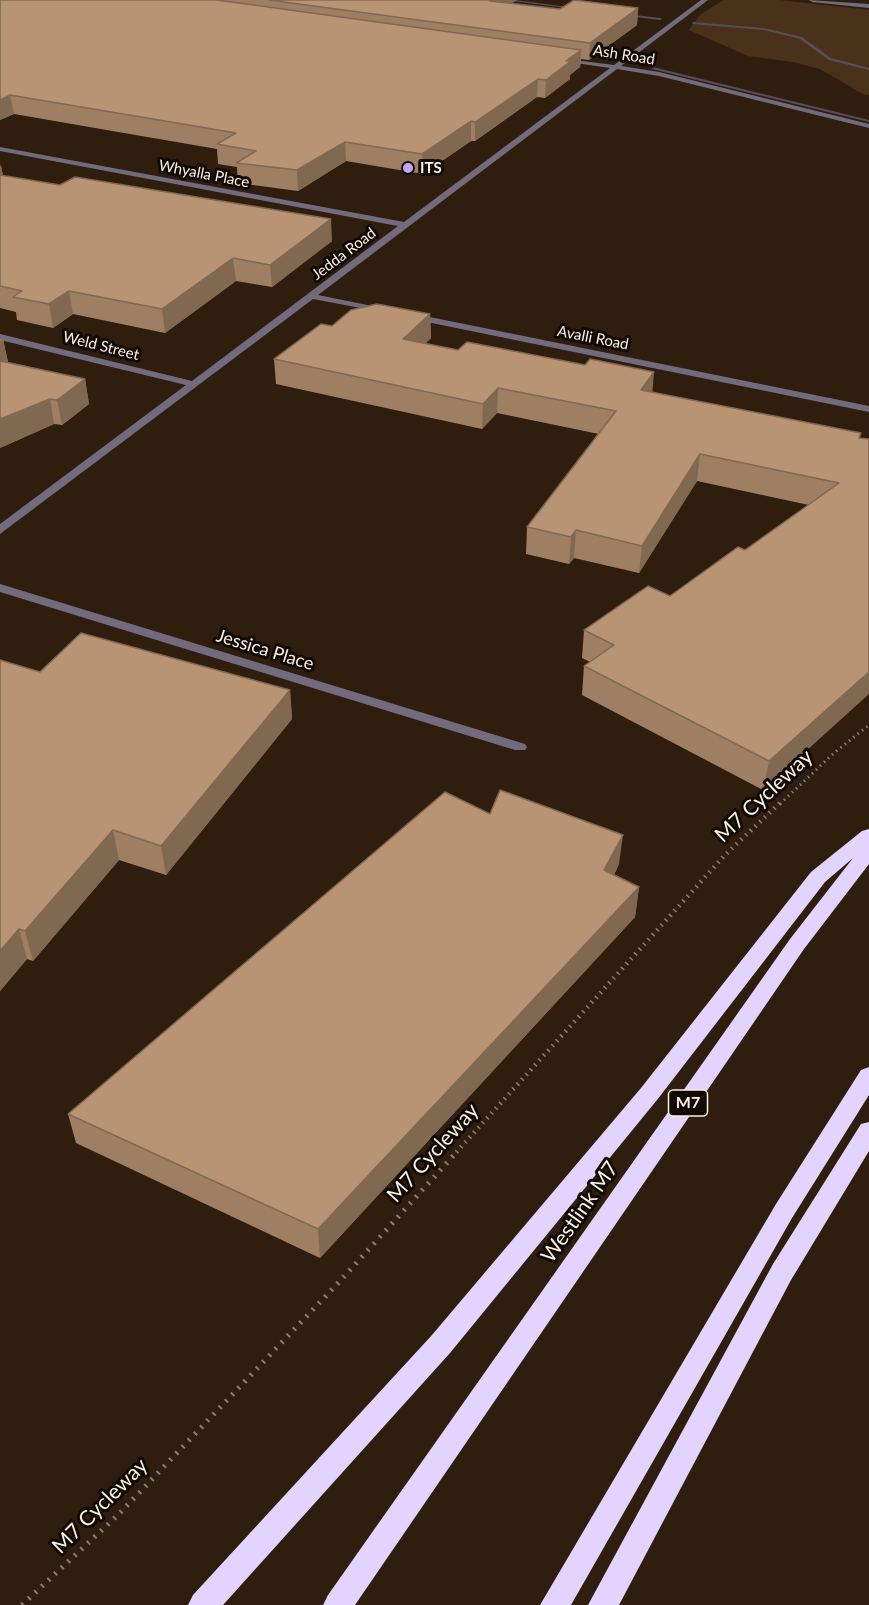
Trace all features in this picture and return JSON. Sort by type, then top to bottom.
[{"type":"highway","points":[[203,1605],[441,1344],[649,1094],[818,877],[869,835]]},
{"type":"highway","name":"Westlink M7","points":[[338,1605],[797,944],[869,851]]},
{"type":"highway","points":[[555,1605],[784,1211],[869,1077]]},
{"type":"highway","points":[[603,1605],[782,1272],[869,1131]]},
{"type":"street","name":"Jedda Road","points":[[0,530],[705,0]]},
{"type":"street","points":[[812,0],[869,6]]},
{"type":"street","name":"Ash Road","points":[[548,57],[659,74],[869,126]]},
{"type":"street","name":"Whyalla Place","points":[[0,149],[404,225]]},
{"type":"street","points":[[310,296],[392,313]]},
{"type":"street","name":"Avalli Road","points":[[404,315],[869,409]]},
{"type":"street","name":"Weld Street","points":[[0,337],[194,384]]},
{"type":"street","name":"Jessica Place","points":[[0,588],[520,747]]},
{"type":"path","name":"M7 Cycleway","points":[[22,1605],[119,1514],[341,1280],[725,855],[834,753],[869,725]]},
{"type":"shaded area","points":[[723,0],[779,0],[869,10],[869,95],[863,94],[820,69],[793,62],[748,56],[689,30],[700,15]]},
{"type":"building","points":[[0,0],[217,0],[581,50],[566,61],[571,61],[546,80],[538,79],[475,122],[471,121],[422,154],[345,142],[297,170],[236,163],[256,151],[217,144],[236,133],[10,95],[0,100]]},
{"type":"building","points":[[269,0],[491,0],[560,9],[574,0],[638,8],[590,43]]},
{"type":"building","points":[[0,175],[60,185],[75,177],[331,219],[270,265],[233,258],[162,309],[69,291],[49,304],[13,297],[22,291],[0,286]]},
{"type":"building","points":[[377,304],[430,314],[403,339],[458,350],[467,342],[585,365],[590,359],[654,372],[641,390],[861,433],[859,438],[869,439],[869,672],[769,761],[584,666],[614,645],[584,630],[648,586],[670,596],[738,547],[745,550],[839,483],[700,454],[642,546],[576,530],[571,537],[527,527],[616,411],[498,388],[483,404],[274,359],[321,324],[332,326],[351,310]]},
{"type":"building","points":[[0,361],[85,379],[57,400],[50,399],[0,419]]},
{"type":"building","points":[[81,633],[290,690],[161,846],[113,830],[25,931],[19,929],[0,951],[0,660],[40,672]]},
{"type":"building","points":[[500,790],[623,835],[604,870],[639,887],[318,1229],[68,1114],[445,792],[490,814]]},
{"type":"waterway","points":[[506,0],[574,8]]},
{"type":"waterway","points":[[627,15],[660,19]]},
{"type":"waterway","points":[[693,23],[764,29],[801,38],[830,59],[869,69]]},
{"type":"waterway","points":[[653,68],[869,121]]},
{"type":"place","name":"ITS","points":[[408,168]]}]
